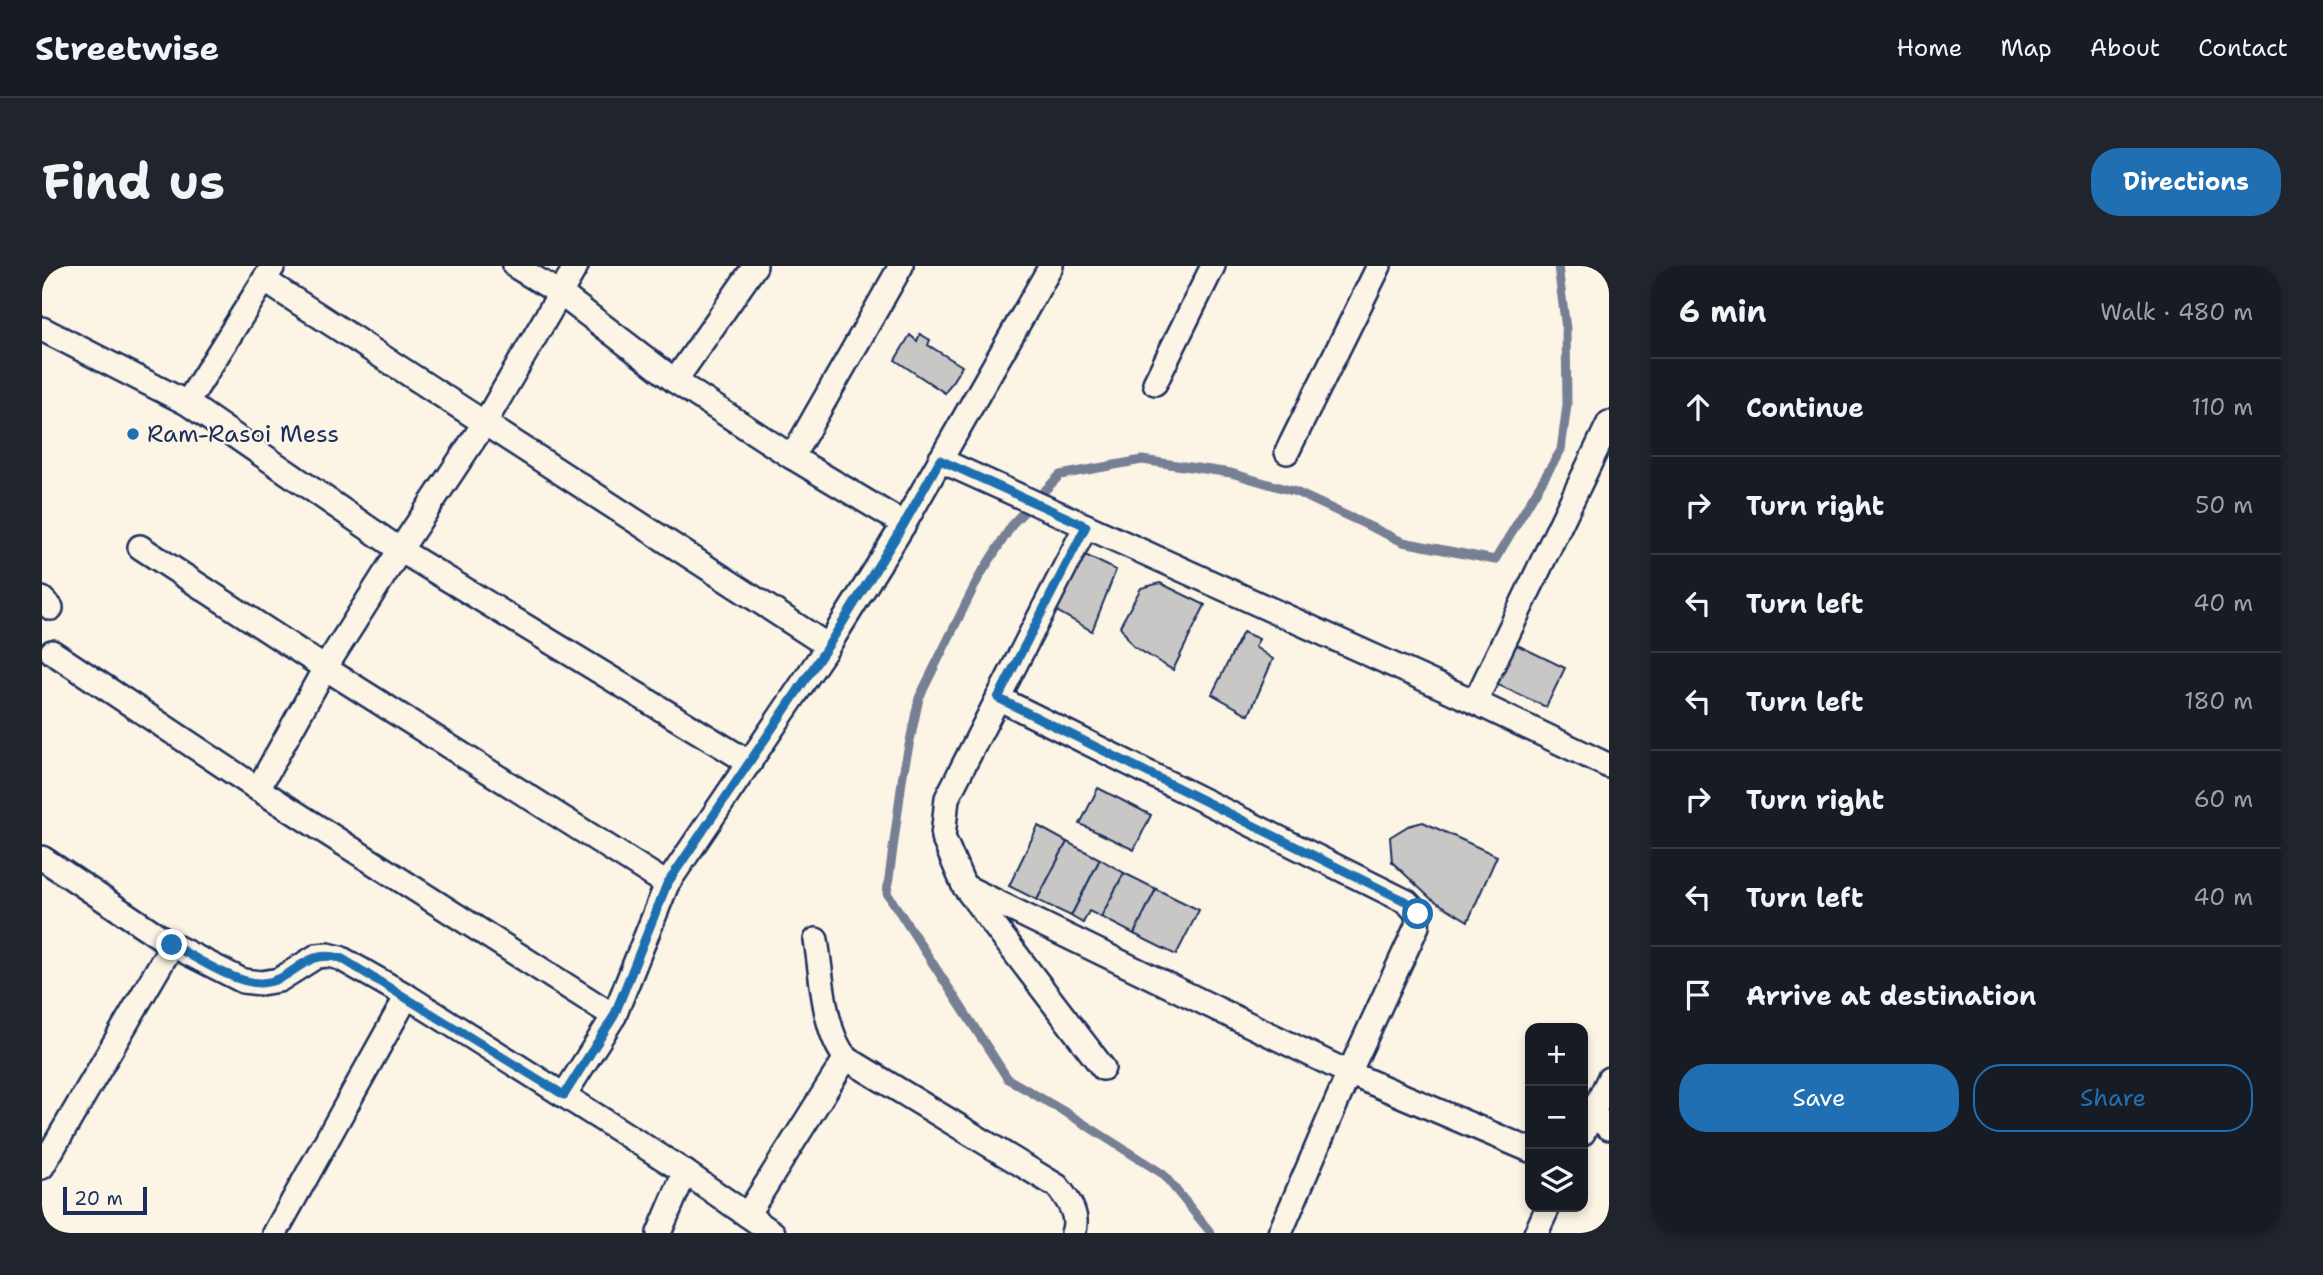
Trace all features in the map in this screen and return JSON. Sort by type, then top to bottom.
[{"type":"street","points":[[515,266],[561,294],[675,381],[792,457],[904,524]]},
{"type":"street","points":[[258,789],[325,668],[484,424],[576,266]]},
{"type":"street","points":[[675,381],[755,266]]},
{"type":"street","points":[[792,457],[901,266]]},
{"type":"street","points":[[564,1095],[614,1016],[667,884],[828,646],[904,524],[1051,266]]},
{"type":"street","points":[[1155,383],[1213,266]]},
{"type":"street","points":[[1287,452],[1379,266]]},
{"type":"street","points":[[187,403],[269,273],[484,424],[828,646]]},
{"type":"street","points":[[42,329],[187,403],[400,550],[750,763]]},
{"type":"street","points":[[1475,702],[1609,423]]},
{"type":"street","points":[[940,460],[1475,702],[1609,766]]},
{"type":"street","points":[[1086,526],[947,798],[943,837],[964,886],[1103,1068]]},
{"type":"street","points":[[139,547],[667,884]]},
{"type":"street","points":[[52,652],[258,789],[614,1016]]},
{"type":"street","points":[[998,698],[1407,902],[1418,914],[1417,926],[1349,1073],[1280,1233]]},
{"type":"street","points":[[42,858],[172,945],[243,981],[261,983],[279,979],[317,956],[328,954],[341,958],[407,996],[685,1172],[773,1233]]},
{"type":"street","points":[[964,886],[1349,1073],[1528,1149]]},
{"type":"street","points":[[816,940],[831,1033],[838,1049],[846,1058],[1057,1186],[1074,1211],[1073,1233]]},
{"type":"street","points":[[42,1167],[172,945]]},
{"type":"street","points":[[275,1233],[407,996]]},
{"type":"street","points":[[747,1214],[846,1058]]},
{"type":"street","points":[[1594,1125],[1609,1079]]},
{"type":"street","points":[[659,1233],[685,1172]]},
{"type":"street","points":[[1536,1233],[1546,1212]]},
{"type":"building","points":[[920,334],[930,340],[928,345],[962,366],[945,393],[895,360],[910,335],[917,341]]},
{"type":"building","points":[[1079,552],[1116,570],[1092,631],[1055,610]]},
{"type":"building","points":[[1160,583],[1205,605],[1173,670],[1133,646],[1120,626],[1141,588]]},
{"type":"building","points":[[1243,632],[1259,639],[1255,647],[1273,659],[1249,715],[1212,694]]},
{"type":"building","points":[[1509,641],[1565,668],[1546,707],[1490,681]]},
{"type":"building","points":[[1098,788],[1151,815],[1134,850],[1080,824]]},
{"type":"building","points":[[1423,822],[1497,856],[1468,921],[1430,898],[1392,862],[1390,837],[1408,826]]},
{"type":"building","points":[[1038,826],[1067,842],[1037,900],[1009,886]]},
{"type":"building","points":[[1067,842],[1100,859],[1071,916],[1037,900]]},
{"type":"building","points":[[1100,859],[1124,873],[1101,917],[1089,911],[1083,923],[1071,916]]},
{"type":"building","points":[[1124,873],[1156,889],[1134,934],[1101,917]]},
{"type":"building","points":[[1156,889],[1199,910],[1176,955],[1134,934]]},
{"type":"waterway","points":[[1211,1233],[1163,1174],[1008,1079],[887,893],[903,774],[919,698],[979,577],[1014,522],[1060,475],[1142,460],[1231,473],[1296,492],[1403,542],[1495,560],[1561,450],[1567,405],[1566,329],[1558,266]]},
{"type":"place","name":"Ram-Rasoi Mess","points":[[133,434]]},
{"type":"route","points":[[172,945],[243,981],[261,983],[279,979],[317,956],[328,954],[341,958],[407,996],[564,1095],[614,1016],[667,884],[828,646],[904,524],[940,460],[1086,526],[998,698],[1407,902],[1418,914]]}]
